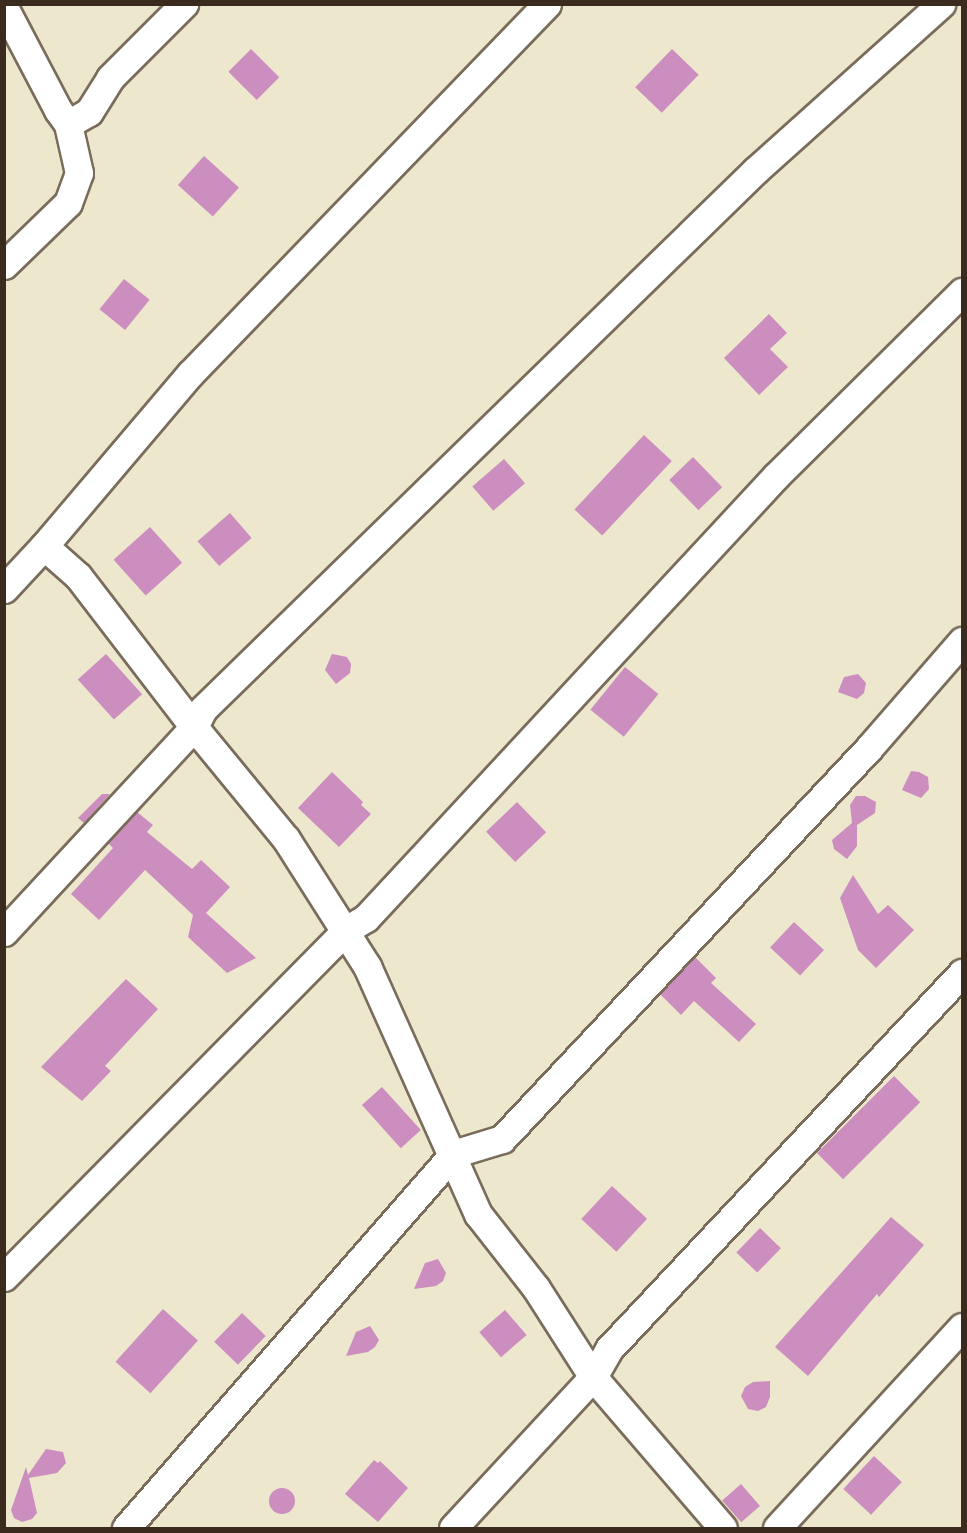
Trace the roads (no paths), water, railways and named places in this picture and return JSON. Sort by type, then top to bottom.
[{"type":"street","points":[[68,124],[89,112],[110,78],[184,4]]},
{"type":"street","points":[[4,589],[44,546],[190,374],[547,4]]},
{"type":"street","points":[[4,932],[194,727],[203,709],[756,170],[941,4]]},
{"type":"street","points":[[4,7],[58,110],[68,124],[79,173],[68,203],[4,265]]},
{"type":"street","points":[[4,1277],[346,930],[366,918],[776,477],[963,292]]},
{"type":"street","points":[[44,546],[78,576],[194,727],[286,839],[367,966],[478,1214],[536,1288],[593,1377],[723,1528]]},
{"type":"street","points":[[126,1528],[453,1154],[502,1138],[869,748],[963,641]]},
{"type":"street","points":[[453,1528],[593,1377],[609,1349],[963,973]]},
{"type":"street","points":[[777,1528],[963,1327]]}]
